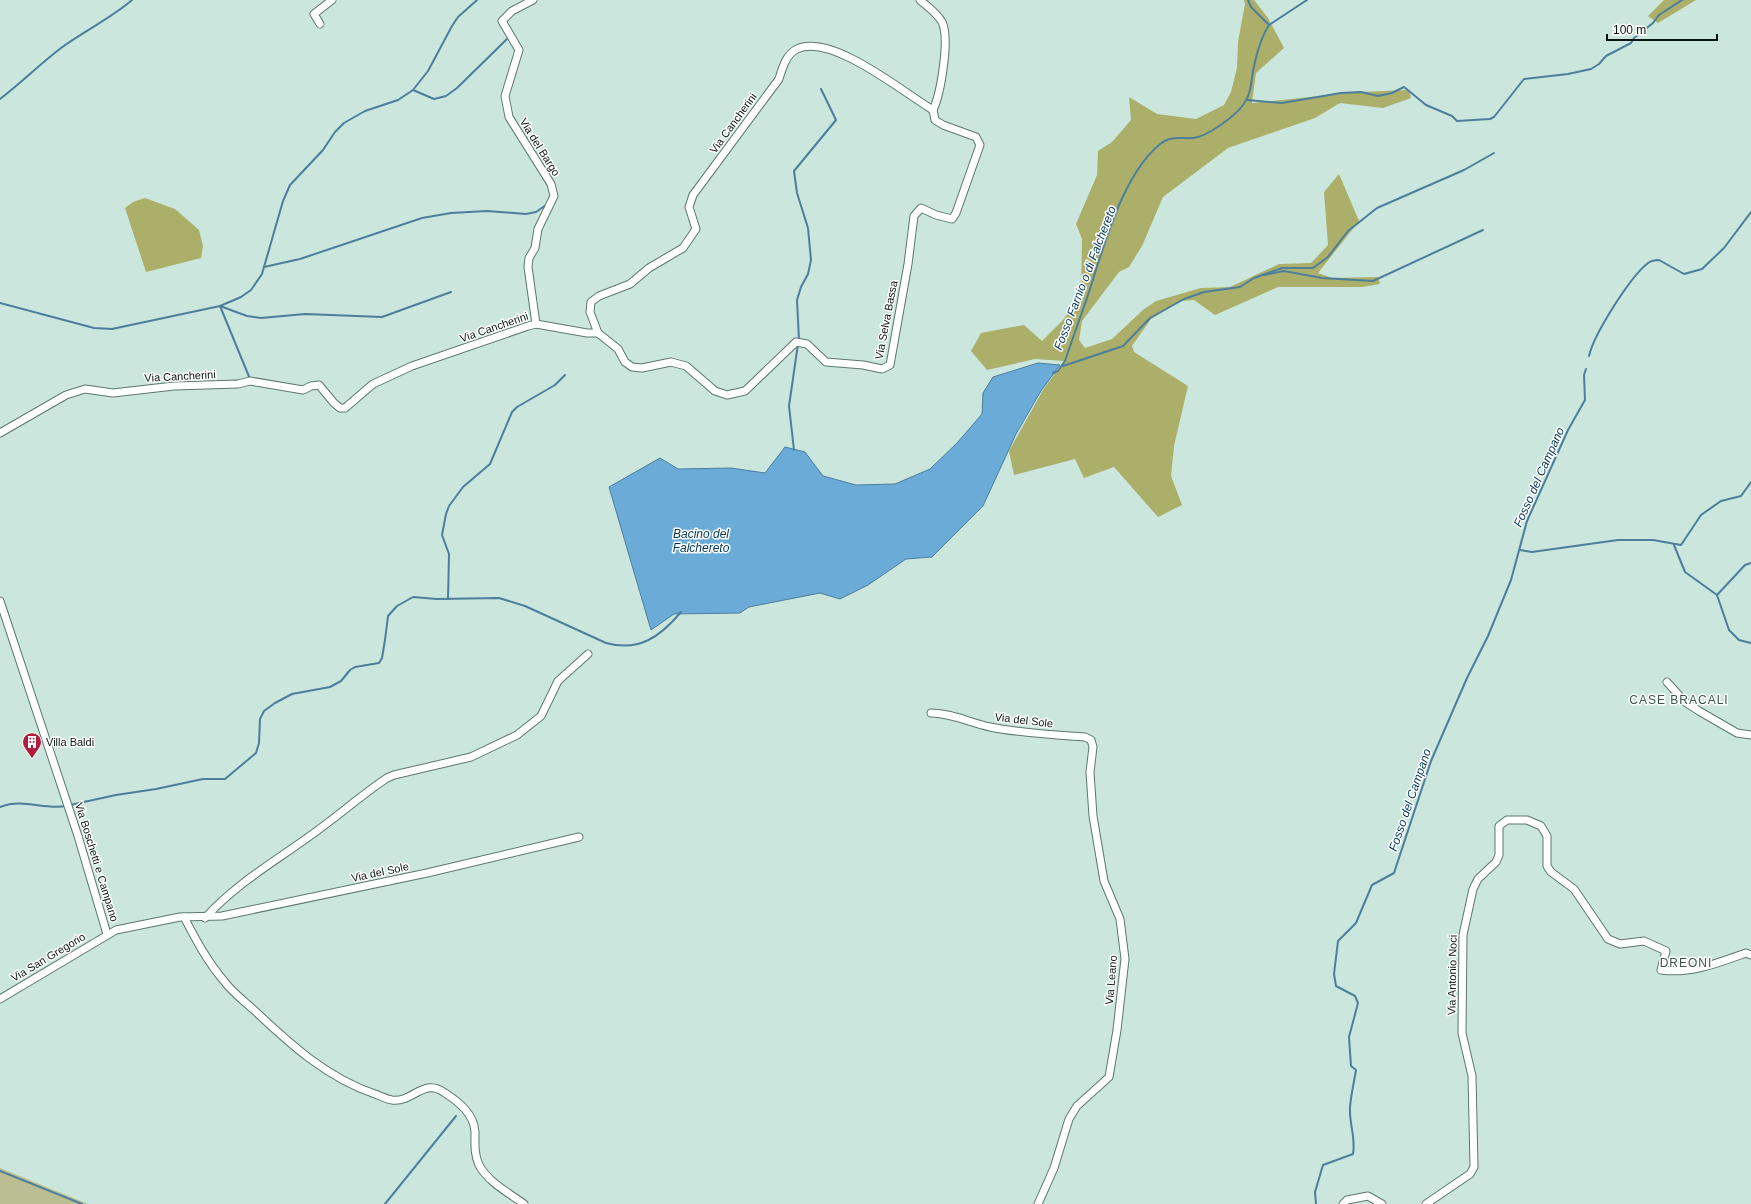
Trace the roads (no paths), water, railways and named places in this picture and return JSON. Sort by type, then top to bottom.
[{"type":"street","points":[[320,24],[314,14],[332,0]]},
{"type":"street","name":"Via del Bargo","points":[[533,0],[512,11],[502,21],[519,50],[505,96],[509,117],[551,184],[554,196],[538,229],[536,248],[529,258],[528,267],[536,324]]},
{"type":"street","points":[[920,0],[941,20],[946,32],[943,66],[936,103],[933,110]]},
{"type":"street","name":"Via Cancherini","points":[[0,434],[66,395],[85,389],[113,393],[174,386],[238,384],[250,381],[303,390],[311,386],[319,385],[334,404],[340,408],[345,408],[373,384],[412,366],[536,324],[587,333],[598,333],[590,312],[591,302],[599,296],[630,284],[649,268],[683,248],[696,229],[689,207],[693,195],[779,79],[786,61],[797,49],[815,47],[832,50],[865,65],[901,87],[912,97],[933,110]]},
{"type":"street","name":"Via Selva Bassa","points":[[598,333],[618,349],[626,362],[632,367],[642,368],[671,362],[686,366],[715,391],[727,395],[745,391],[796,342],[807,344],[826,362],[863,365],[882,369],[890,365],[908,264],[914,216],[921,208],[936,215],[952,219],[956,213],[980,145],[976,137],[943,125],[935,120],[933,110]]},
{"type":"street","name":"Via Boschetti e Campano","points":[[0,601],[78,836],[107,934],[184,917]]},
{"type":"street","points":[[205,918],[234,888],[326,825],[387,778],[394,775],[471,757],[517,736],[541,716],[558,681],[588,654]]},
{"type":"street","points":[[1667,682],[1685,702],[1699,711],[1737,733],[1751,735]]},
{"type":"street","name":"Via del Sole","points":[[931,713],[943,713],[989,727],[1012,731],[1085,737],[1091,740]]},
{"type":"street","name":"Via Leano","points":[[1038,1204],[1054,1168],[1068,1119],[1077,1106],[1109,1077],[1117,1030],[1125,958],[1120,919],[1104,881],[1093,816],[1090,772],[1093,747],[1091,740]]},
{"type":"street","name":"Via Antonio Noci","points":[[1426,1204],[1470,1174],[1474,1166],[1472,1076],[1462,1034],[1463,935],[1473,889],[1478,879],[1496,862],[1499,855],[1499,826],[1507,820],[1528,820],[1541,826],[1547,836],[1547,866],[1551,872],[1574,889],[1608,939],[1620,944],[1644,941],[1666,951],[1661,970],[1677,972],[1696,969],[1746,953],[1751,955]]},
{"type":"street","name":"Via del Sole","points":[[184,917],[205,918],[222,916],[367,886],[579,837]]},
{"type":"street","points":[[184,917],[201,951],[224,982],[294,1047],[322,1068],[362,1090],[392,1100],[406,1098],[431,1087],[444,1092],[458,1102],[469,1115],[474,1124],[474,1151],[480,1166],[490,1179],[524,1204]]},
{"type":"street","name":"Via San Gregorio","points":[[0,999],[107,934]]},
{"type":"street","points":[[1342,1204],[1347,1200],[1368,1196],[1382,1204]]},
{"type":"water","name":"Bacino del Falchereto","points":[[1038,363],[1060,365],[1041,391],[1016,434],[983,506],[932,557],[906,559],[868,585],[840,599],[820,593],[749,607],[740,613],[674,614],[651,630],[609,487],[660,458],[678,469],[731,468],[765,473],[785,447],[805,452],[823,476],[856,485],[895,484],[930,469],[957,443],[982,414],[983,393],[993,377]]},
{"type":"waterway","points":[[0,99],[61,48],[115,13],[132,0]]},
{"type":"waterway","points":[[0,303],[94,328],[112,329],[220,306],[241,297],[251,290],[262,274],[283,201],[290,185],[323,150],[335,132],[344,123],[365,111],[398,100],[413,90],[428,71],[458,17],[477,0]]},
{"type":"waterway","points":[[1248,0],[1251,7],[1269,25]]},
{"type":"waterway","name":"Fosso Farnio o di Falchereto","points":[[1053,373],[1058,371],[1065,361],[1108,232],[1125,192],[1135,174],[1146,158],[1163,142],[1175,138],[1199,137],[1213,130],[1239,110],[1246,101],[1249,93],[1257,53],[1269,25],[1307,0]]},
{"type":"waterway","points":[[1247,100],[1282,103],[1341,93],[1361,92],[1378,96],[1392,93],[1404,87],[1426,105],[1452,116],[1457,121],[1490,119],[1494,117],[1524,79],[1568,74],[1591,69],[1599,64],[1606,56],[1631,43],[1634,38],[1653,23],[1659,15],[1682,0]]},
{"type":"waterway","points":[[413,90],[434,99],[446,96],[457,88],[507,39]]},
{"type":"waterway","points":[[799,340],[797,300],[801,287],[808,274],[811,260],[808,228],[797,193],[794,171],[836,120],[821,89]]},
{"type":"waterway","name":"Fosso Farnio o di Falchereto","points":[[1063,366],[1123,346],[1150,318],[1184,299],[1204,292],[1240,287],[1254,278],[1282,268],[1313,268],[1328,257],[1348,231],[1377,208],[1464,170],[1494,153]]},
{"type":"waterway","points":[[264,267],[300,259],[422,218],[451,213],[487,211],[526,214],[536,212],[546,205]]},
{"type":"waterway","name":"Fosso del Campano","points":[[1589,356],[1592,346],[1614,306],[1632,280],[1648,263],[1659,260],[1684,274],[1702,269],[1724,248],[1751,212]]},
{"type":"waterway","points":[[1264,275],[1284,271],[1322,278],[1373,281],[1483,230]]},
{"type":"waterway","points":[[220,306],[247,316],[261,318],[305,314],[382,317],[451,292]]},
{"type":"waterway","points":[[220,306],[250,379]]},
{"type":"waterway","points":[[794,450],[789,406],[798,344]]},
{"type":"waterway","name":"Fosso del Campano","points":[[1316,1204],[1315,1192],[1323,1165],[1353,1154],[1354,1148],[1350,1107],[1356,1070],[1351,1066],[1349,1037],[1358,1003],[1355,996],[1336,986],[1334,974],[1338,941],[1356,923],[1372,885],[1394,873],[1431,761],[1467,678],[1488,636],[1511,580],[1527,521],[1568,430],[1585,400],[1584,375],[1586,369]]},
{"type":"waterway","points":[[448,599],[449,554],[442,535],[449,506],[463,487],[490,464],[512,412],[517,407],[555,385],[565,375]]},
{"type":"waterway","points":[[1520,550],[1532,552],[1618,540],[1653,540],[1681,545],[1701,515],[1721,501],[1741,496],[1751,482]]},
{"type":"waterway","points":[[1674,545],[1685,572],[1717,595],[1729,630],[1739,640],[1751,643]]},
{"type":"waterway","points":[[1717,595],[1745,565],[1751,563]]},
{"type":"waterway","name":"Fosso Farnio o di Falchereto","points":[[70,805],[203,779],[225,779],[256,753],[259,743],[260,719],[264,711],[292,694],[330,687],[341,681],[350,670],[355,667],[379,663],[382,658],[388,616],[397,606],[413,597],[437,599],[499,598],[525,606],[606,643],[618,645],[639,644],[648,640],[665,629],[681,612]]},
{"type":"waterway","name":"Fosso Farnio o di Falchereto","points":[[0,807],[17,804],[50,807],[66,806]]},
{"type":"waterway","points":[[385,1204],[456,1116]]},
{"type":"waterway","points":[[0,1171],[82,1204]]},
{"type":"place","name":"Villa Baldi","points":[[32,759]]},
{"type":"district","name":"CASE BRACALI","points":[[1679,700]]},
{"type":"district","name":"DREONI","points":[[1686,963]]}]
